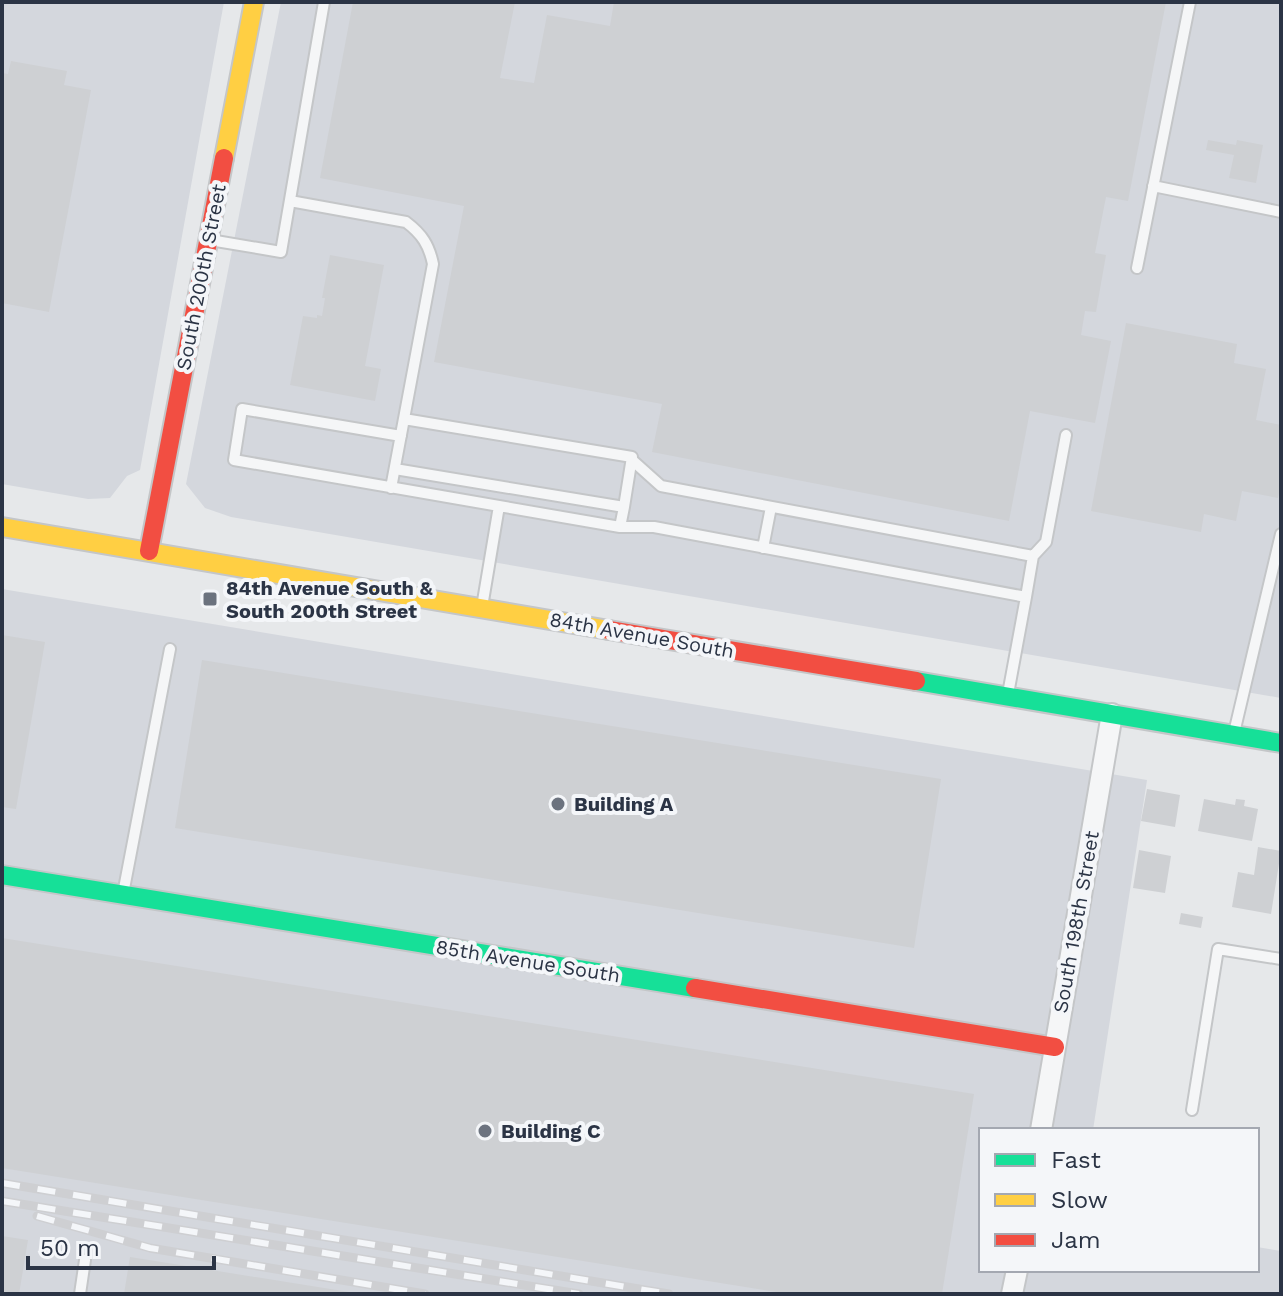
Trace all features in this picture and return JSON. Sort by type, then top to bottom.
[{"type":"street","name":"South 200th Street","points":[[149,551],[254,2]]},
{"type":"street","name":"84th Avenue South","points":[[2,527],[1281,743]]},
{"type":"street","name":"South 198th Street","points":[[1041,1128],[1112,714]]},
{"type":"street","name":"85th Avenue South","points":[[2,875],[1055,1047]]},
{"type":"street","points":[[1012,1294],[1017,1272]]},
{"type":"lane","points":[[209,239],[281,252],[324,2]]},
{"type":"lane","points":[[1137,268],[1190,2]]},
{"type":"lane","points":[[1153,186],[1281,212]]},
{"type":"lane","points":[[290,201],[406,222],[420,233],[429,247],[433,264],[391,488]]},
{"type":"lane","points":[[401,436],[242,409],[234,460],[620,527],[654,527],[1026,597]]},
{"type":"lane","points":[[404,419],[632,457],[661,486],[1033,556]]},
{"type":"lane","points":[[1008,697],[1033,556],[1046,542],[1066,435]]},
{"type":"lane","points":[[620,527],[632,460]]},
{"type":"lane","points":[[395,469],[624,507]]},
{"type":"lane","points":[[481,608],[499,506]]},
{"type":"lane","points":[[763,548],[771,507]]},
{"type":"lane","points":[[1233,735],[1281,534]]},
{"type":"lane","points":[[123,895],[170,649]]},
{"type":"lane","points":[[1192,1110],[1218,949],[1281,959]]},
{"type":"lane","points":[[80,1294],[85,1260]]},
{"type":"shaded area","points":[[2,2],[224,2],[140,470],[127,476],[110,498],[88,499],[2,484]]},
{"type":"shaded area","points":[[281,2],[1281,2],[1281,698],[231,517],[205,508],[186,484]]},
{"type":"shaded area","points":[[2,589],[1147,780],[1093,1128],[979,1128],[979,1272],[1259,1272],[1259,1247],[1281,1251],[1281,1294],[2,1294]]},
{"type":"building","points":[[353,2],[515,2],[500,78],[534,83],[547,15],[610,26],[614,2],[1166,2],[1128,201],[1106,197],[1095,253],[1106,255],[1096,312],[1085,311],[1081,335],[1111,341],[1095,423],[1030,411],[1009,521],[652,452],[662,404],[434,362],[464,206],[320,178]]},
{"type":"building","points":[[11,61],[67,71],[64,85],[91,90],[49,312],[2,303],[2,73],[8,74]]},
{"type":"building","points":[[1208,140],[1236,145],[1237,140],[1263,145],[1256,183],[1229,178],[1234,155],[1206,150]]},
{"type":"building","points":[[330,255],[384,265],[365,366],[381,369],[375,401],[290,385],[303,316],[322,316]]},
{"type":"building","points":[[1126,323],[1237,344],[1234,363],[1266,369],[1256,420],[1281,425],[1278,498],[1242,491],[1236,521],[1204,514],[1201,532],[1091,511]]},
{"type":"building","points":[[2,635],[45,642],[16,809],[2,807]]},
{"type":"building","name":"Building A","points":[[202,660],[941,779],[914,948],[175,828]]},
{"type":"building","points":[[1147,789],[1180,795],[1175,827],[1141,821]]},
{"type":"building","points":[[1204,799],[1235,805],[1236,799],[1245,800],[1244,806],[1258,809],[1252,841],[1198,831]]},
{"type":"building","points":[[1258,847],[1281,851],[1271,914],[1232,907],[1238,872],[1254,875]]},
{"type":"building","points":[[1139,850],[1171,856],[1165,893],[1133,888]]},
{"type":"building","points":[[1181,913],[1203,917],[1201,928],[1179,924]]},
{"type":"building","name":"Building C","points":[[2,938],[974,1094],[942,1294],[789,1294],[2,1168]]},
{"type":"building","points":[[2,1236],[28,1240],[19,1294],[2,1294]]},
{"type":"building","points":[[130,1257],[349,1292],[349,1294],[124,1294]]},
{"type":"railway","points":[[2,1183],[669,1294]]},
{"type":"railway","points":[[2,1201],[579,1294]]},
{"type":"railway","points":[[37,1216],[150,1248],[425,1294]]},
{"type":"traffic: fast","points":[[916,681],[1281,743]]},
{"type":"traffic: fast","points":[[2,875],[695,988]]},
{"type":"traffic: slow","points":[[224,158],[254,2]]},
{"type":"traffic: slow","points":[[2,527],[609,630]]},
{"type":"traffic: jam","points":[[149,551],[224,158]]},
{"type":"traffic: jam","points":[[609,630],[916,681]]},
{"type":"traffic: jam","points":[[695,988],[1055,1047]]},
{"type":"place","name":"84th Avenue South & South 200th Street","points":[[210,599]]},
{"type":"place","name":"Building A","points":[[558,804]]},
{"type":"place","name":"Building C","points":[[485,1131]]}]
